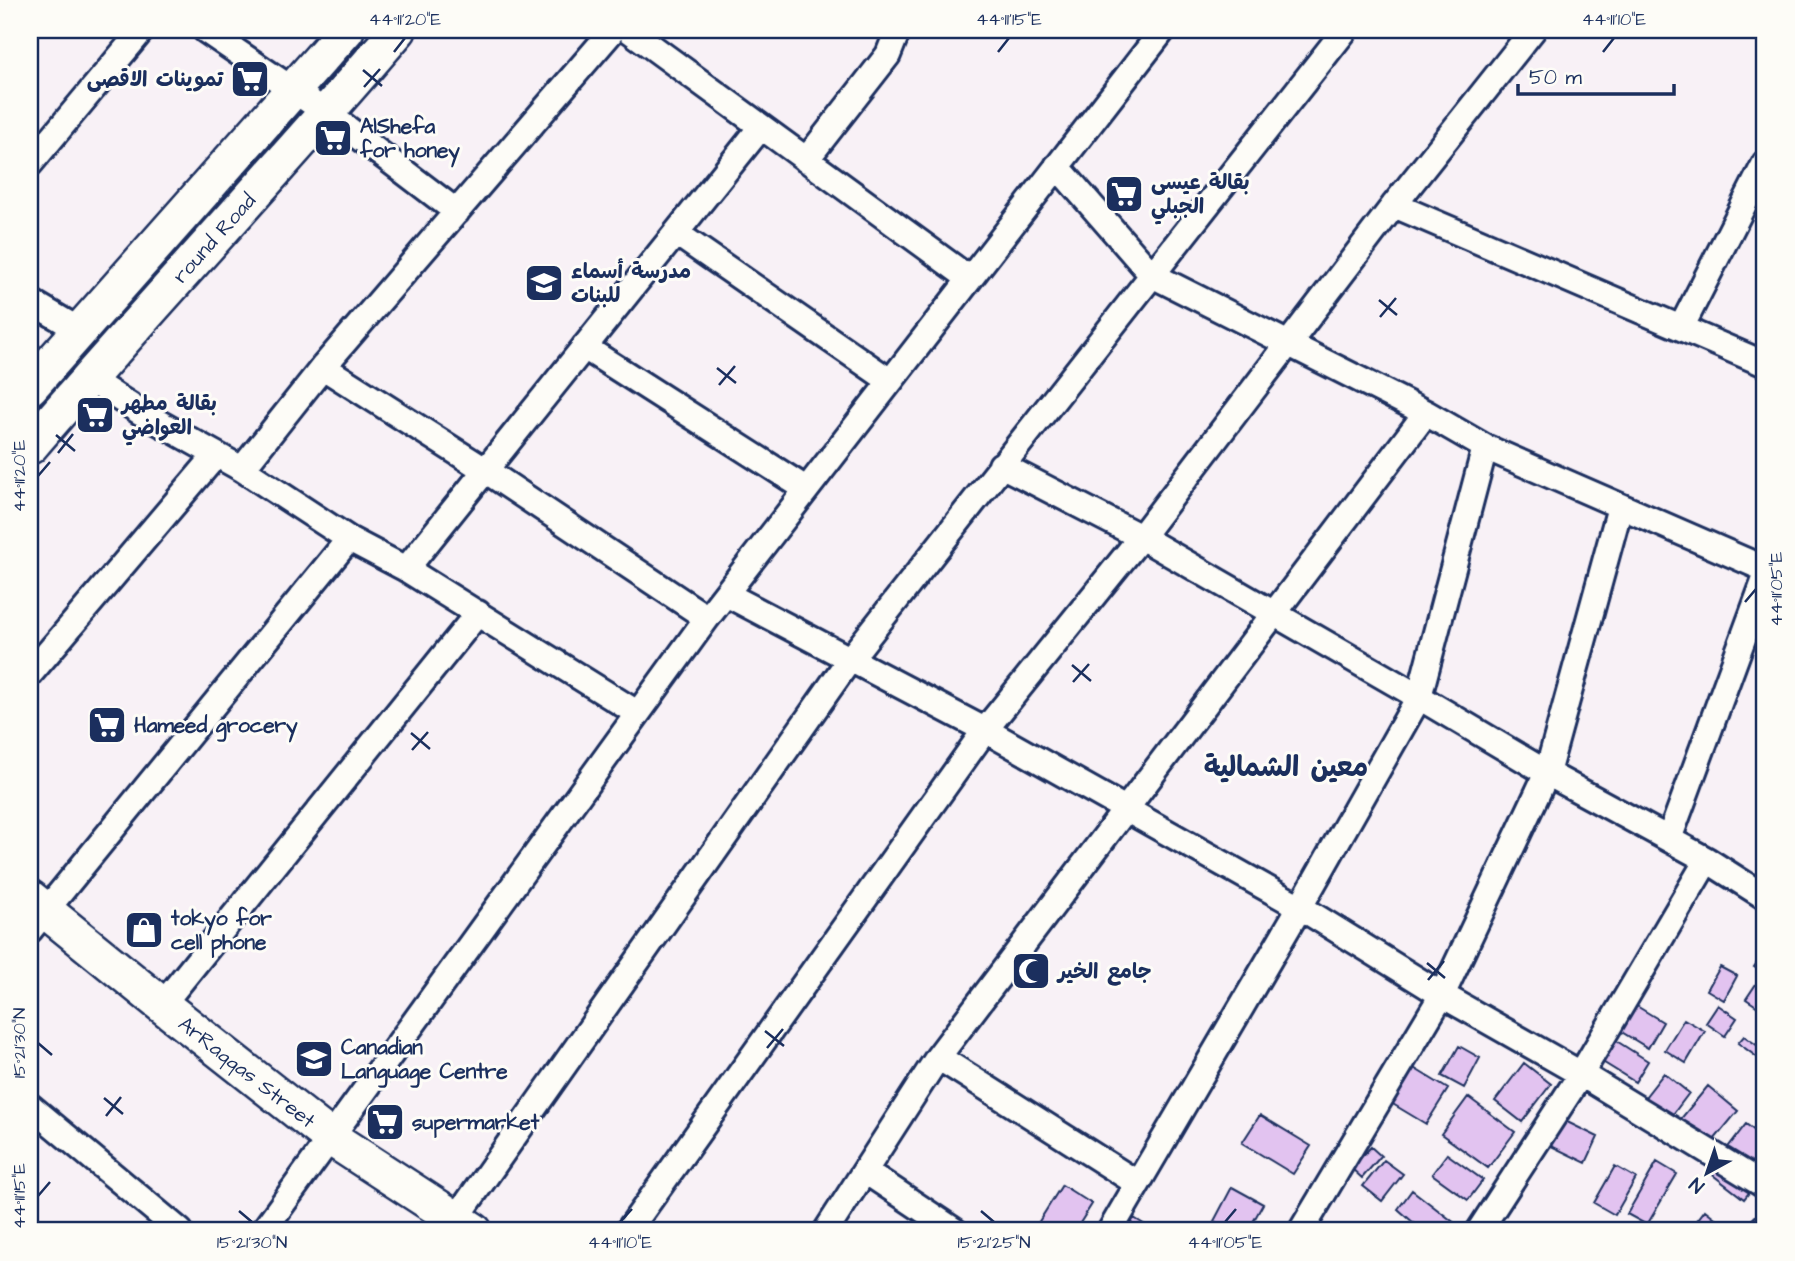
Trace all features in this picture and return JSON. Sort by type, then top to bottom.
[{"type":"main road","name":"round Road","points":[[30,387],[346,30]]},
{"type":"main road","name":"round Road","points":[[30,446],[398,30]]},
{"type":"main road","name":"ArRaqqas Street","points":[[35,913],[162,1005],[331,1138],[460,1227]]},
{"type":"street","points":[[30,164],[142,30]]},
{"type":"street","points":[[205,30],[327,113],[457,212]]},
{"type":"street","points":[[242,469],[323,366],[613,30]]},
{"type":"street","points":[[629,30],[970,279]]},
{"type":"street","points":[[807,160],[888,55],[898,30]]},
{"type":"street","points":[[263,1231],[708,618],[1163,30]]},
{"type":"street","points":[[460,1227],[850,659],[1345,30]]},
{"type":"street","points":[[628,1231],[985,730],[1141,537],[1394,205],[1533,30]]},
{"type":"street","points":[[406,569],[761,127]]},
{"type":"street","points":[[1681,328],[1765,163]]},
{"type":"street","points":[[1057,166],[1152,275],[1426,413],[1485,447],[1765,569]]},
{"type":"street","points":[[1394,205],[1765,364]]},
{"type":"street","points":[[676,233],[890,381]]},
{"type":"street","points":[[30,301],[79,330]]},
{"type":"street","points":[[584,347],[806,489]]},
{"type":"street","points":[[323,366],[708,618]]},
{"type":"street","points":[[88,378],[131,407],[242,469],[349,539],[406,569],[637,713]]},
{"type":"street","points":[[826,1231],[938,1057],[1426,413]]},
{"type":"street","points":[[1110,1231],[1300,907],[1419,697],[1485,447]]},
{"type":"street","points":[[30,674],[216,455]]},
{"type":"street","points":[[1001,465],[1141,537],[1547,773],[1707,860],[1765,897]]},
{"type":"street","points":[[1301,1231],[1442,995],[1547,773],[1620,507]]},
{"type":"street","points":[[35,913],[349,539]]},
{"type":"street","points":[[1669,839],[1765,579]]},
{"type":"street","points":[[726,594],[985,730],[1300,907],[1442,995],[1581,1074],[1765,1186]]},
{"type":"street","points":[[162,1005],[478,613]]},
{"type":"street","points":[[1479,1231],[1581,1074],[1707,860]]},
{"type":"street","points":[[938,1057],[1137,1183]]},
{"type":"street","points":[[30,1106],[180,1231]]},
{"type":"street","points":[[864,1171],[955,1231]]},
{"type":"street","points":[[1760,1231],[1765,1226]]},
{"type":"building","points":[[1765,951],[1765,974],[1754,967]]},
{"type":"building","points":[[1720,967],[1737,976],[1724,1000],[1707,990]]},
{"type":"building","points":[[1756,984],[1765,990],[1764,1011],[1746,999]]},
{"type":"building","points":[[1630,1002],[1663,1022],[1648,1048],[1615,1028]]},
{"type":"building","points":[[1718,1005],[1737,1018],[1725,1036],[1706,1023]]},
{"type":"building","points":[[1684,1019],[1705,1031],[1686,1063],[1665,1050]]},
{"type":"building","points":[[1744,1036],[1765,1051],[1765,1063],[1738,1043]]},
{"type":"building","points":[[1615,1040],[1648,1061],[1635,1082],[1601,1061]]},
{"type":"building","points":[[1459,1046],[1480,1058],[1464,1088],[1442,1076]]},
{"type":"building","points":[[1524,1063],[1551,1084],[1522,1122],[1495,1101]]},
{"type":"building","points":[[1412,1067],[1448,1089],[1426,1124],[1391,1103]]},
{"type":"building","points":[[1664,1073],[1689,1093],[1661,1130],[1635,1110]]},
{"type":"building","points":[[1708,1086],[1738,1111],[1709,1146],[1679,1121]]},
{"type":"building","points":[[1468,1097],[1515,1132],[1488,1168],[1441,1134]]},
{"type":"building","points":[[1260,1115],[1311,1146],[1293,1174],[1242,1143]]},
{"type":"building","points":[[1557,1117],[1598,1137],[1586,1163],[1545,1143]]},
{"type":"building","points":[[1746,1124],[1765,1139],[1765,1172],[1744,1199],[1709,1172]]},
{"type":"building","points":[[1371,1147],[1381,1156],[1362,1178],[1351,1168]]},
{"type":"building","points":[[1447,1154],[1483,1180],[1468,1200],[1432,1174]]},
{"type":"building","points":[[1384,1160],[1403,1174],[1382,1201],[1363,1186]]},
{"type":"building","points":[[1657,1162],[1677,1174],[1647,1225],[1627,1214]]},
{"type":"building","points":[[1615,1166],[1636,1178],[1615,1215],[1594,1203]]},
{"type":"building","points":[[1062,1185],[1092,1204],[1075,1231],[1033,1231]]},
{"type":"building","points":[[1232,1187],[1263,1204],[1248,1231],[1232,1231],[1214,1221]]},
{"type":"building","points":[[1412,1190],[1456,1224],[1450,1231],[1423,1231],[1398,1209]]},
{"type":"building","points":[[1705,1210],[1728,1228],[1726,1231],[1689,1231]]},
{"type":"building","points":[[1134,1218],[1155,1231],[1126,1231]]},
{"type":"place","name":"تموينات الاقصى","points":[[250,79]]},
{"type":"place","name":"AlShefa for honey","points":[[333,138]]},
{"type":"place","name":"بقالة عيسى الجبلي","points":[[1124,194]]},
{"type":"place","name":"مدرسة أسماء للبنات","points":[[544,283]]},
{"type":"place","name":"بقالة مطهر العواضي","points":[[95,415]]},
{"type":"place","name":"Hameed grocery","points":[[107,725]]},
{"type":"place","name":"tokyo for cell phone","points":[[144,930]]},
{"type":"place","name":"جامع الخير","points":[[1031,971]]},
{"type":"place","name":"Canadian Language Centre","points":[[314,1059]]},
{"type":"place","name":"supermarket","points":[[385,1122]]},
{"type":"district","name":"معين الشمالية","points":[[1286,766]]}]
